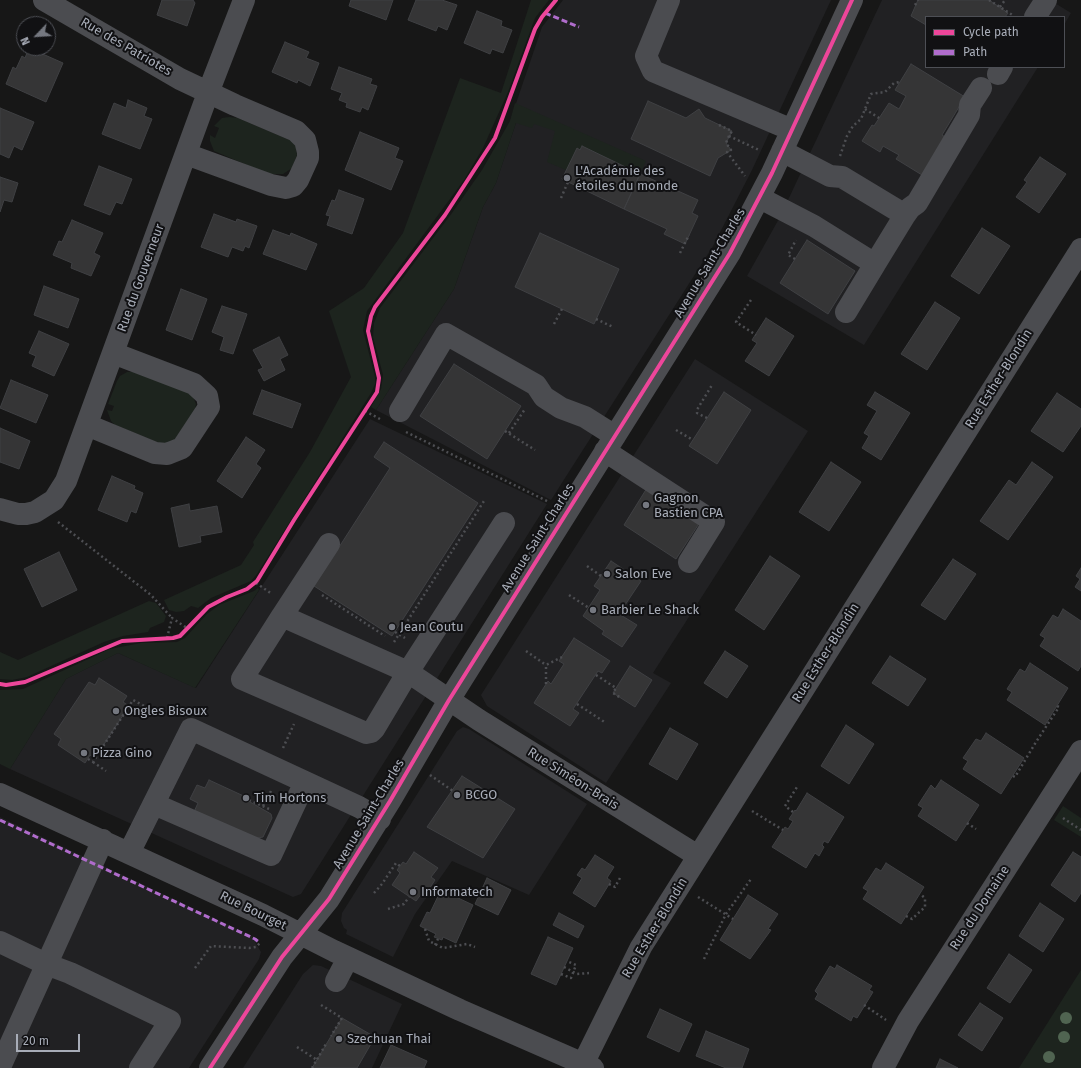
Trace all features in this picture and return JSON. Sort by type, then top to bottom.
[{"type":"street","name":"Rue des Patriotes","points":[[44,0],[208,93],[296,131],[305,140],[308,146],[308,158],[298,180],[293,186],[278,188],[186,154]]},
{"type":"street","name":"Rue du Gouverneur","points":[[0,509],[8,512],[26,514],[35,512],[54,500],[66,481],[208,93],[244,0]]},
{"type":"street","points":[[669,0],[646,56],[654,71],[792,130]]},
{"type":"street","name":"Avenue Saint-Charles","points":[[210,1068],[282,957],[329,899],[380,819],[559,508],[610,444],[699,304],[773,151],[792,130],[852,0]]},
{"type":"street","points":[[1036,16],[1046,0]]},
{"type":"street","points":[[846,312],[905,215],[910,208],[917,204],[969,115],[970,105],[981,88]]},
{"type":"street","points":[[773,151],[830,176],[842,177],[905,215]]},
{"type":"street","points":[[755,188],[875,264]]},
{"type":"street","name":"Rue Esther-Blondin","points":[[588,1066],[634,959],[1081,249]]},
{"type":"street","points":[[395,420],[446,334],[536,385],[544,397],[561,408],[585,417],[610,444],[714,522],[689,562]]},
{"type":"street","points":[[87,426],[155,453],[168,454],[182,448],[209,407],[207,396],[199,387],[113,353]]},
{"type":"street","points":[[329,544],[242,679],[366,733],[374,729],[408,672],[504,523]]},
{"type":"street","name":"Rue Siméon-Brais","points":[[282,616],[408,672],[449,700],[698,856]]},
{"type":"street","points":[[129,853],[191,729],[380,819]]},
{"type":"street","name":"Rue du Domaine","points":[[883,1068],[905,1026],[1081,751]]},
{"type":"street","points":[[154,804],[271,855],[305,782]]},
{"type":"street","name":"Rue Bourget","points":[[0,794],[103,840],[263,915],[348,958],[588,1066]]},
{"type":"street","points":[[0,1067],[103,840]]},
{"type":"street","points":[[0,942],[46,964],[70,972],[170,1021],[140,1068]]},
{"type":"street","points":[[336,981],[348,958]]},
{"type":"path","points":[[915,5],[918,0]]},
{"type":"path","points":[[989,0],[1014,16]]},
{"type":"path","points":[[1000,7],[1005,0]]},
{"type":"path","points":[[845,147],[848,136],[853,126],[861,119],[871,94],[885,92],[894,83],[900,82]]},
{"type":"path","points":[[865,109],[879,118]]},
{"type":"path","points":[[718,124],[732,131],[726,143],[731,150],[727,152],[755,188]]},
{"type":"path","points":[[729,136],[773,151]]},
{"type":"path","points":[[561,198],[568,182]]},
{"type":"path","points":[[680,253],[689,235]]},
{"type":"path","points":[[795,259],[788,255],[798,237]]},
{"type":"path","points":[[751,300],[736,322],[756,335]]},
{"type":"path","points":[[554,324],[562,309]]},
{"type":"path","points":[[596,319],[613,327]]},
{"type":"path","points":[[707,418],[697,413],[698,408],[712,385]]},
{"type":"path","points":[[509,433],[528,404]]},
{"type":"path","points":[[360,417],[369,405]]},
{"type":"path","points":[[365,411],[395,420],[559,508]]},
{"type":"path","points":[[676,430],[693,440]]},
{"type":"path","points":[[505,431],[535,450]]},
{"type":"path","points":[[321,594],[394,642],[484,501]]},
{"type":"path","points":[[54,519],[150,595],[186,630],[192,624]]},
{"type":"path","points":[[586,566],[601,576]]},
{"type":"path","points":[[255,583],[264,588]]},
{"type":"path","points":[[569,595],[588,608]]},
{"type":"path","points":[[166,638],[172,618]]},
{"type":"path","points":[[395,632],[399,634]]},
{"type":"path","points":[[160,638],[173,638]]},
{"type":"path","points":[[526,651],[546,665]]},
{"type":"path","points":[[546,665],[562,657]]},
{"type":"path","points":[[546,665],[546,684]]},
{"type":"path","points":[[596,675],[616,688],[613,693],[621,698]]},
{"type":"path","points":[[93,762],[133,700],[148,708]]},
{"type":"path","points":[[577,704],[606,723]]},
{"type":"path","points":[[1013,776],[1015,778],[1036,742],[1059,708],[1057,706]]},
{"type":"path","points":[[289,737],[292,729]]},
{"type":"path","points":[[88,758],[106,771]]},
{"type":"path","points":[[427,774],[453,791]]},
{"type":"path","points":[[793,812],[785,806],[797,787]]},
{"type":"path","points":[[746,808],[782,830]]},
{"type":"path","points":[[1058,814],[1081,830]]},
{"type":"path","points":[[968,823],[976,829]]},
{"type":"path","points":[[374,893],[396,863],[400,866]]},
{"type":"path","points":[[610,884],[614,887],[620,878]]},
{"type":"path","points":[[704,959],[726,914],[751,879]]},
{"type":"path","points":[[906,916],[912,919],[925,907],[925,898],[920,894]]},
{"type":"path","points":[[697,896],[733,919]]},
{"type":"path","points":[[388,909],[404,904],[410,897]]},
{"type":"path","points":[[425,928],[429,941],[435,945],[443,948],[467,944],[475,947]]},
{"type":"path","points":[[435,945],[438,939]]},
{"type":"path","points":[[195,968],[211,946],[249,948],[256,947],[260,943]]},
{"type":"path","points":[[561,974],[571,978],[576,965],[567,961]]},
{"type":"path","points":[[564,967],[577,974],[589,973]]},
{"type":"path","points":[[321,1005],[342,1018],[331,1036]]},
{"type":"path","points":[[864,1006],[889,1022]]},
{"type":"path","points":[[312,1068],[326,1044]]},
{"type":"path","points":[[297,1048],[317,1060]]},
{"type":"shaded area","points":[[531,0],[549,0],[535,18],[508,92],[483,148],[464,180],[367,311],[363,330],[375,377],[375,384],[371,393],[257,574],[251,581],[211,598],[198,608],[191,606],[184,611],[176,612],[169,610],[164,600],[241,565],[254,545],[253,542],[310,452],[351,377],[329,311],[364,288],[403,233],[460,78],[501,93]]},
{"type":"shaded area","points":[[563,0],[831,0],[752,170],[713,246],[551,500],[376,410],[454,289],[483,207],[496,183],[516,123],[510,121],[542,27]]},
{"type":"shaded area","points":[[882,0],[1050,0],[1071,13],[1065,23],[1065,16],[925,16],[925,68],[1037,68],[864,345],[747,276],[780,217]]},
{"type":"shaded area","points":[[515,103],[646,161],[640,174],[577,148],[566,170],[547,162],[555,131],[534,124],[532,128],[516,123],[496,183],[483,207],[454,289],[376,410],[371,407],[381,389],[383,375],[373,337],[374,323],[380,308],[452,213],[482,170],[510,121]]},
{"type":"shaded area","points":[[222,118],[238,118],[292,141],[296,147],[297,155],[292,168],[283,174],[268,174],[214,151],[210,141],[210,135],[215,138],[219,128],[214,126]]},
{"type":"shaded area","points":[[695,359],[808,431],[653,673],[671,683],[606,783],[487,706],[481,695]]},
{"type":"shaded area","points":[[127,372],[136,372],[190,392],[196,404],[195,410],[174,441],[162,444],[115,425],[111,421],[107,410],[112,411],[114,406],[108,404],[117,381],[120,376]]},
{"type":"shaded area","points":[[370,419],[547,504],[301,894],[293,897],[10,769],[66,679],[118,653],[196,688]]},
{"type":"shaded area","points":[[258,588],[259,590],[195,688],[118,653],[66,679],[10,769],[0,764],[0,690],[23,689],[110,649],[141,643],[177,642],[185,638],[207,614],[219,605]]},
{"type":"shaded area","points":[[149,601],[156,603],[166,616],[164,622],[150,628],[148,632],[123,636],[104,642],[27,677],[12,680],[0,679],[0,652],[18,660]]},
{"type":"shaded area","points":[[463,727],[469,729],[587,804],[529,895],[452,861],[415,914],[393,957],[346,934],[347,930],[344,928],[341,921],[342,913],[457,731]]},
{"type":"shaded area","points":[[1063,806],[1081,818],[1081,837],[1054,820]]},
{"type":"shaded area","points":[[0,817],[258,939],[255,942],[261,952],[259,959],[189,1068],[0,1068]]},
{"type":"shaded area","points":[[313,965],[321,966],[402,1004],[372,1068],[243,1068],[303,974]]},
{"type":"shaded area","points":[[1081,970],[1081,1068],[1019,1068]]},
{"type":"building","points":[[162,0],[193,0],[195,3],[187,26],[157,15]]},
{"type":"building","points":[[351,0],[393,0],[386,20],[349,6]]},
{"type":"building","points":[[416,0],[442,0],[457,5],[447,30],[438,26],[436,31],[408,20]]},
{"type":"building","points":[[918,0],[989,0],[1008,13],[1006,16],[925,16],[925,24],[911,16]]},
{"type":"building","points":[[477,11],[502,21],[501,26],[512,30],[503,53],[492,49],[490,54],[464,43]]},
{"type":"building","points":[[285,42],[309,52],[306,58],[319,63],[310,86],[298,80],[297,83],[272,72]]},
{"type":"building","points":[[22,56],[25,58],[26,56],[47,56],[63,63],[46,102],[6,84],[13,67],[16,69]]},
{"type":"building","points":[[911,64],[965,97],[942,135],[945,137],[922,175],[896,159],[899,155],[883,146],[880,152],[862,141],[889,103],[899,109],[906,96],[895,90]]},
{"type":"building","points":[[339,67],[372,79],[370,84],[377,86],[368,110],[362,107],[360,112],[346,107],[347,103],[339,100],[342,93],[331,89]]},
{"type":"building","points":[[128,100],[147,108],[144,116],[152,119],[140,149],[102,134],[114,103],[126,108]]},
{"type":"building","points":[[648,101],[686,118],[699,109],[705,118],[732,131],[726,143],[731,150],[718,158],[710,176],[631,139]]},
{"type":"building","points":[[0,108],[34,122],[22,150],[14,146],[9,158],[0,154]]},
{"type":"building","points":[[360,132],[399,148],[395,158],[403,161],[391,190],[345,170]]},
{"type":"building","points":[[582,146],[640,174],[624,209],[562,179],[577,148],[580,150]]},
{"type":"building","points":[[1040,157],[1066,174],[1039,213],[1016,197],[1027,182],[1024,180]]},
{"type":"building","points":[[99,166],[132,179],[122,204],[116,202],[110,215],[84,205]]},
{"type":"building","points":[[640,174],[698,200],[692,213],[698,216],[685,244],[664,234],[667,229],[624,209]]},
{"type":"building","points":[[0,177],[18,183],[12,202],[4,200],[0,212]]},
{"type":"building","points":[[339,190],[364,199],[352,234],[327,225],[330,216],[326,215],[332,200],[335,201]]},
{"type":"building","points":[[214,214],[236,222],[237,219],[257,226],[249,248],[245,246],[243,251],[232,247],[228,257],[201,247]]},
{"type":"building","points":[[72,220],[103,233],[94,253],[100,256],[91,276],[71,268],[72,263],[53,255],[59,241],[62,242]]},
{"type":"building","points":[[982,228],[1010,246],[979,294],[951,276]]},
{"type":"building","points":[[273,230],[290,236],[291,233],[317,244],[306,270],[263,254]]},
{"type":"building","points":[[540,233],[619,269],[594,324],[515,287]]},
{"type":"building","points":[[807,240],[855,271],[828,314],[780,283]]},
{"type":"building","points":[[44,286],[79,299],[68,328],[34,315]]},
{"type":"building","points":[[181,289],[207,299],[192,340],[166,330]]},
{"type":"building","points":[[935,302],[960,318],[927,370],[901,354]]},
{"type":"building","points":[[222,306],[247,314],[233,354],[220,350],[224,337],[212,332]]},
{"type":"building","points":[[766,318],[794,336],[769,376],[745,361],[757,343],[752,340]]},
{"type":"building","points":[[39,331],[69,344],[54,376],[32,366],[36,356],[29,353]]},
{"type":"building","points":[[279,337],[288,355],[280,359],[285,370],[264,381],[258,370],[263,368],[253,350]]},
{"type":"building","points":[[454,364],[521,406],[487,459],[420,416]]},
{"type":"building","points":[[11,380],[48,395],[36,423],[0,408]]},
{"type":"building","points":[[262,390],[301,404],[292,428],[253,414]]},
{"type":"building","points":[[724,392],[751,410],[717,464],[689,446]]},
{"type":"building","points":[[875,392],[910,413],[881,460],[862,448],[869,436],[864,433],[877,411],[867,405]]},
{"type":"building","points":[[1057,393],[1081,409],[1081,426],[1063,452],[1031,431]]},
{"type":"building","points":[[0,428],[30,441],[19,469],[0,462]]},
{"type":"building","points":[[246,437],[265,450],[256,464],[261,468],[242,498],[217,481]]},
{"type":"building","points":[[384,442],[478,503],[392,636],[314,586],[390,468],[374,457]]},
{"type":"building","points":[[831,462],[861,482],[829,531],[799,512]]},
{"type":"building","points":[[1032,462],[1053,477],[1008,540],[980,521],[1009,480],[1016,485]]},
{"type":"building","points":[[112,476],[135,486],[134,489],[143,493],[136,513],[131,511],[127,522],[98,510]]},
{"type":"building","points":[[647,488],[700,522],[676,559],[624,525]]},
{"type":"building","points":[[189,504],[190,511],[217,506],[222,532],[200,536],[201,542],[179,547],[171,508]]},
{"type":"building","points":[[59,552],[77,590],[42,607],[24,569]]},
{"type":"building","points":[[770,556],[800,576],[764,630],[735,610]]},
{"type":"building","points":[[953,559],[976,574],[945,620],[921,605]]},
{"type":"building","points":[[611,561],[641,581],[619,614],[637,625],[622,647],[602,634],[604,631],[583,616],[600,590],[594,586]]},
{"type":"building","points":[[1081,568],[1081,591],[1075,587],[1080,579],[1076,576]]},
{"type":"building","points":[[1063,609],[1081,621],[1081,666],[1078,671],[1040,646],[1045,638],[1040,635],[1053,615],[1058,618]]},
{"type":"building","points":[[574,638],[610,661],[602,673],[598,671],[573,709],[579,713],[570,726],[534,703],[548,681],[551,684],[564,664],[559,661]]},
{"type":"building","points":[[725,651],[748,666],[727,698],[704,683]]},
{"type":"building","points":[[890,656],[926,679],[908,706],[872,683]]},
{"type":"building","points":[[1030,663],[1068,688],[1045,725],[1007,700],[1012,692],[1007,689],[1020,669],[1025,672]]},
{"type":"building","points":[[630,666],[652,680],[635,707],[613,693]]},
{"type":"building","points":[[99,678],[127,696],[123,702],[129,706],[95,758],[90,755],[85,763],[58,745],[61,739],[54,734],[89,682],[95,685]]},
{"type":"building","points":[[846,725],[874,744],[849,784],[821,766]]},
{"type":"building","points":[[670,728],[698,744],[677,780],[649,764]]},
{"type":"building","points":[[986,733],[1024,758],[1001,794],[963,769],[968,761],[963,758],[976,739],[981,741]]},
{"type":"building","points":[[462,776],[515,809],[483,858],[427,827]]},
{"type":"building","points":[[209,780],[248,798],[250,802],[271,814],[272,818],[263,837],[257,838],[193,814],[198,803],[190,799],[197,785],[205,788]]},
{"type":"building","points":[[941,780],[979,805],[956,841],[918,816],[923,808],[918,805],[931,785],[935,789]]},
{"type":"building","points":[[807,793],[844,817],[828,843],[824,841],[822,845],[824,847],[819,856],[815,853],[806,868],[772,847],[785,827],[788,829],[793,821],[789,819],[795,810],[796,811]]},
{"type":"building","points":[[414,852],[438,868],[431,877],[435,880],[425,895],[422,893],[416,901],[392,885],[400,873],[397,870],[403,862],[406,864]]},
{"type":"building","points":[[1073,852],[1081,857],[1081,893],[1075,902],[1051,885]]},
{"type":"building","points":[[595,855],[614,867],[607,878],[611,881],[595,907],[573,893],[582,878],[577,875],[582,868],[585,870]]},
{"type":"building","points":[[886,863],[924,887],[901,924],[863,899],[868,891],[863,888],[876,868],[881,871]]},
{"type":"building","points":[[487,878],[511,890],[498,915],[475,904]]},
{"type":"building","points":[[441,890],[473,905],[456,943],[443,937],[442,940],[434,937],[436,934],[420,926],[427,912],[430,913]]},
{"type":"building","points":[[748,895],[778,914],[768,929],[771,930],[750,959],[720,940]]},
{"type":"building","points":[[1040,903],[1064,919],[1043,952],[1019,936]]},
{"type":"building","points":[[559,913],[584,926],[578,938],[553,925]]},
{"type":"building","points":[[548,937],[573,948],[556,985],[531,974]]},
{"type":"building","points":[[1009,954],[1032,970],[1010,1003],[987,988]]},
{"type":"building","points":[[837,965],[872,986],[869,990],[873,992],[857,1018],[853,1016],[851,1021],[815,999],[818,994],[815,991],[830,966],[835,969]]},
{"type":"building","points":[[980,1003],[1003,1018],[982,1051],[958,1035]]},
{"type":"building","points":[[660,1009],[692,1024],[679,1052],[647,1037]]},
{"type":"building","points":[[342,1018],[375,1037],[357,1068],[312,1068]]},
{"type":"building","points":[[706,1031],[749,1049],[742,1068],[726,1068],[696,1056]]},
{"type":"building","points":[[391,1045],[427,1061],[424,1068],[380,1068]]},
{"type":"building","points":[[940,1059],[958,1068],[936,1068]]},
{"type":"marked path","points":[[545,13],[579,27]]},
{"type":"marked path","points":[[0,820],[255,939],[260,943]]},
{"type":"cycle path","points":[[0,684],[6,685],[25,682],[122,641],[173,638],[180,636],[208,607],[247,589],[257,581],[294,520],[377,392],[379,378],[368,331],[371,316],[375,307],[445,215],[495,138],[535,29],[542,17],[556,0]]},
{"type":"cycle path","points":[[210,1068],[282,957],[329,899],[390,801],[449,700],[730,253],[772,173],[852,0]]},
{"type":"place","name":"L'Académie des étoiles du monde","points":[[567,178]]},
{"type":"place","name":"Gagnon Bastien CPA","points":[[646,505]]},
{"type":"place","name":"Salon Eve","points":[[607,574]]},
{"type":"place","name":"Barbier Le Shack","points":[[593,610]]},
{"type":"place","name":"Jean Coutu","points":[[392,627]]},
{"type":"place","name":"Ongles Bisoux","points":[[116,711]]},
{"type":"place","name":"Pizza Gino","points":[[84,753]]},
{"type":"place","name":"BCGO","points":[[457,795]]},
{"type":"place","name":"Tim Hortons","points":[[246,798]]},
{"type":"place","name":"Informatech","points":[[413,892]]},
{"type":"place","name":"Szechuan Thai","points":[[339,1039]]}]
